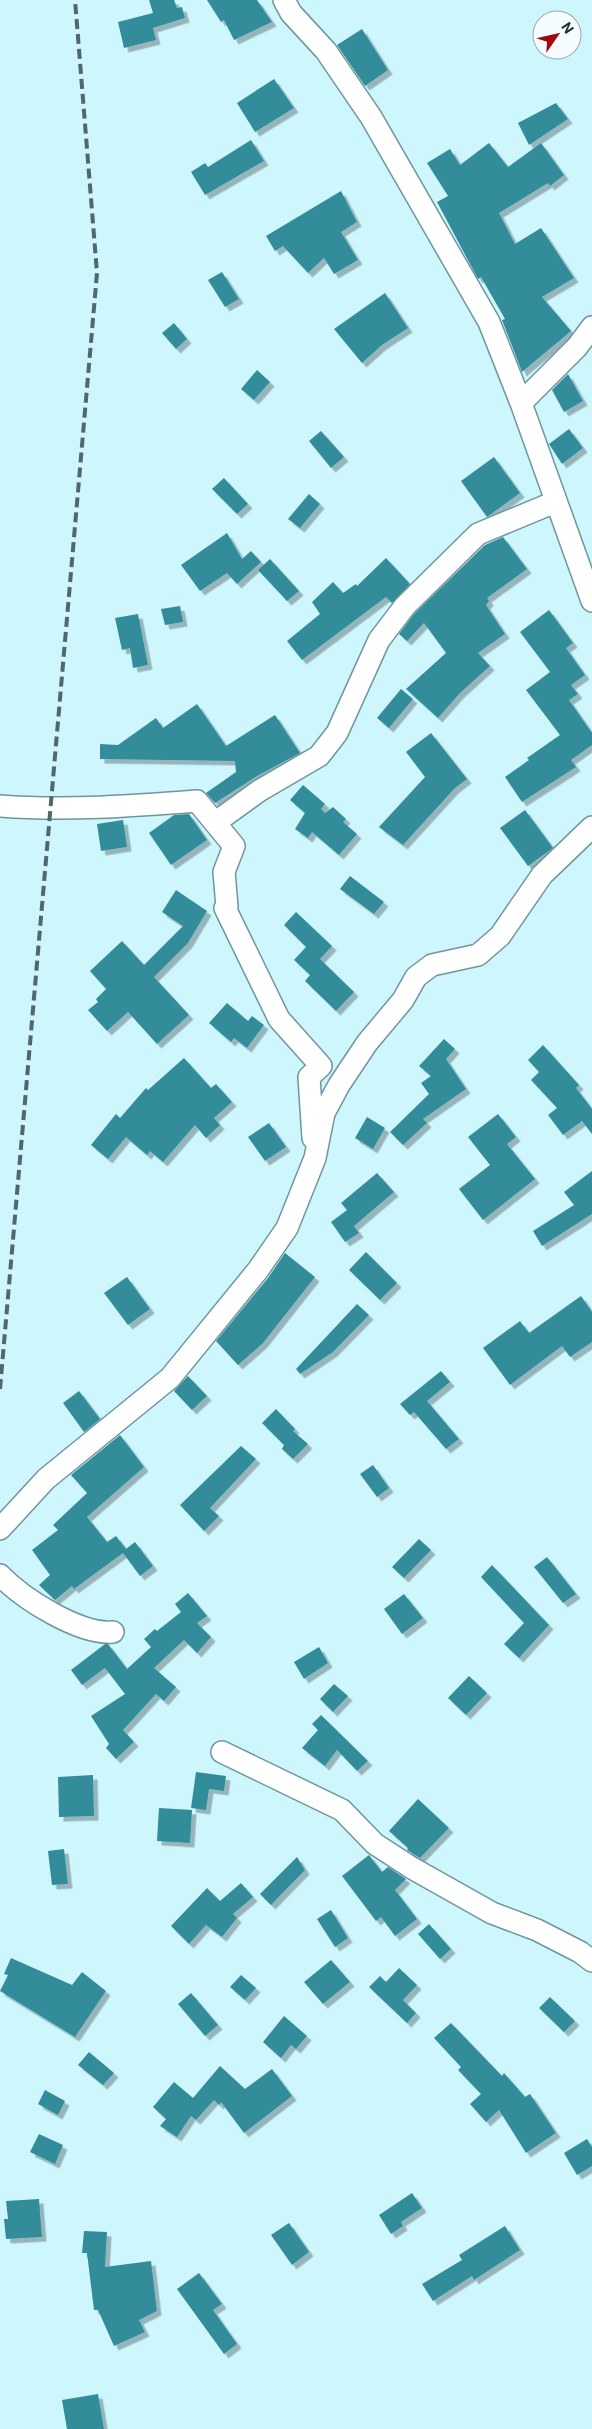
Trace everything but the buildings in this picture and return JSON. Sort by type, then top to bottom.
[{"type":"street","points":[[284,0],[291,13],[326,51],[371,117],[488,322],[521,403],[592,601]]},
{"type":"street","points":[[521,403],[577,346],[592,327]]},
{"type":"street","points":[[216,822],[259,791],[319,756],[337,734],[379,640],[405,606],[478,534],[555,502]]},
{"type":"street","points":[[0,806],[28,808],[124,806],[197,801],[216,822],[234,846],[224,872],[227,890],[227,906],[225,908],[279,1018],[321,1066],[309,1076],[315,1158]]},
{"type":"street","points":[[0,1529],[46,1479],[170,1378],[203,1336],[231,1305],[287,1228],[315,1158],[324,1113],[339,1085],[367,1043],[402,1000],[416,978],[432,965],[478,955],[486,949],[500,936],[542,875],[592,827]]},
{"type":"street","points":[[0,1575],[11,1587],[38,1606],[99,1633],[113,1632]]},
{"type":"street","points":[[222,1752],[342,1810],[376,1844],[412,1868],[492,1913],[537,1930],[580,1952],[592,1961]]},
{"type":"railway","points":[[0,1389],[97,273],[75,0]]}]
